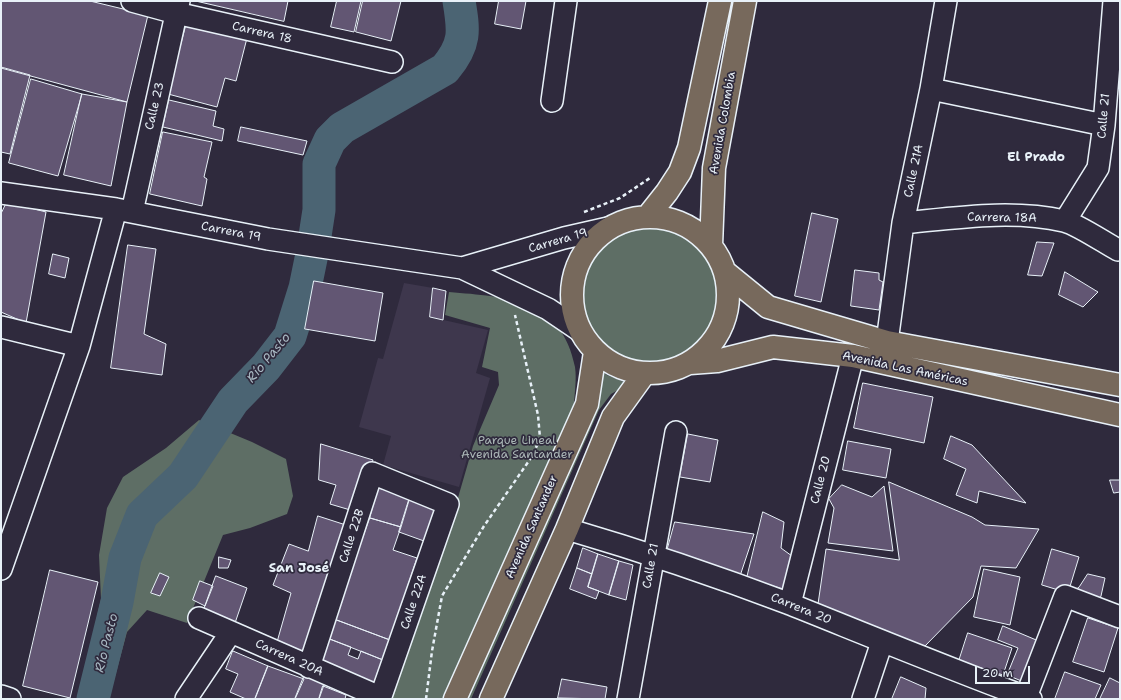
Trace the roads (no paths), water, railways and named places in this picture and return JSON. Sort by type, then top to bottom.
[{"type":"main road","points":[[648,216],[668,192],[680,172],[689,148],[720,1]]},
{"type":"main road","name":"Avenida Colombia","points":[[710,246],[714,168],[745,1]]},
{"type":"main road","points":[[648,216],[665,218],[683,224],[698,233],[719,258],[725,272],[728,298],[723,324],[710,346],[690,363],[668,372],[644,374],[618,367],[595,352],[579,330],[572,308],[572,285],[578,262],[590,243],[608,228],[627,220],[648,216]]},
{"type":"main road","name":"Avenida Las Américas","points":[[725,272],[768,307],[887,342],[1120,385]]},
{"type":"main road","name":"Avenida Las Américas","points":[[690,363],[716,361],[773,347],[853,356],[1120,415]]},
{"type":"main road","name":"Avenida Santander","points":[[455,699],[587,404],[595,352]]},
{"type":"main road","points":[[491,699],[567,529],[613,417],[644,374]]},
{"type":"street","name":"Carrera 18","points":[[132,1],[178,7],[392,62]]},
{"type":"street","points":[[552,101],[566,1]]},
{"type":"street","name":"Calle 21A","points":[[887,342],[903,223],[946,1]]},
{"type":"street","name":"Calle 21","points":[[1065,222],[1098,168],[1114,60],[1114,1]]},
{"type":"street","name":"Calle 23","points":[[1,569],[79,346],[124,210],[178,7]]},
{"type":"street","points":[[930,89],[1104,125]]},
{"type":"street","name":"Carrera 19","points":[[1,193],[124,210],[268,239],[462,268],[548,308],[579,330]]},
{"type":"street","name":"Carrera 18A","points":[[903,223],[968,217],[1020,216],[1065,222],[1118,250]]},
{"type":"street","name":"Carrera 19","points":[[462,268],[564,238],[608,228]]},
{"type":"street","points":[[1,327],[79,346]]},
{"type":"street","name":"Calle 20","points":[[790,604],[853,356]]},
{"type":"street","name":"Calle 21","points":[[628,699],[676,432]]},
{"type":"street","name":"Calle 22A","points":[[372,473],[448,504],[380,698]]},
{"type":"street","name":"Calle 22B","points":[[309,667],[372,473]]},
{"type":"street","name":"Carrera 20","points":[[567,529],[653,555],[790,604],[882,642],[1029,698]]},
{"type":"street","points":[[1029,698],[1065,596],[1120,616]]},
{"type":"street","name":"Carrera 20A","points":[[199,618],[380,698]]},
{"type":"street","points":[[186,699],[231,632]]},
{"type":"street","points":[[863,699],[882,642]]},
{"type":"street","points":[[1,696],[10,699]]},
{"type":"waterway","name":"Río Pasto","points":[[93,699],[117,602],[125,558],[142,515],[183,476],[233,401],[266,367],[290,336],[305,288],[313,249],[319,210],[319,164],[330,140],[342,128],[445,69],[457,52],[462,37],[462,21],[459,1]]},
{"type":"district","name":"El Prado","points":[[1036,158]]},
{"type":"district","name":"San José","points":[[299,569]]},
{"type":"park label","name":"Parque Lineal Avenida Santander","points":[[517,448]]}]
